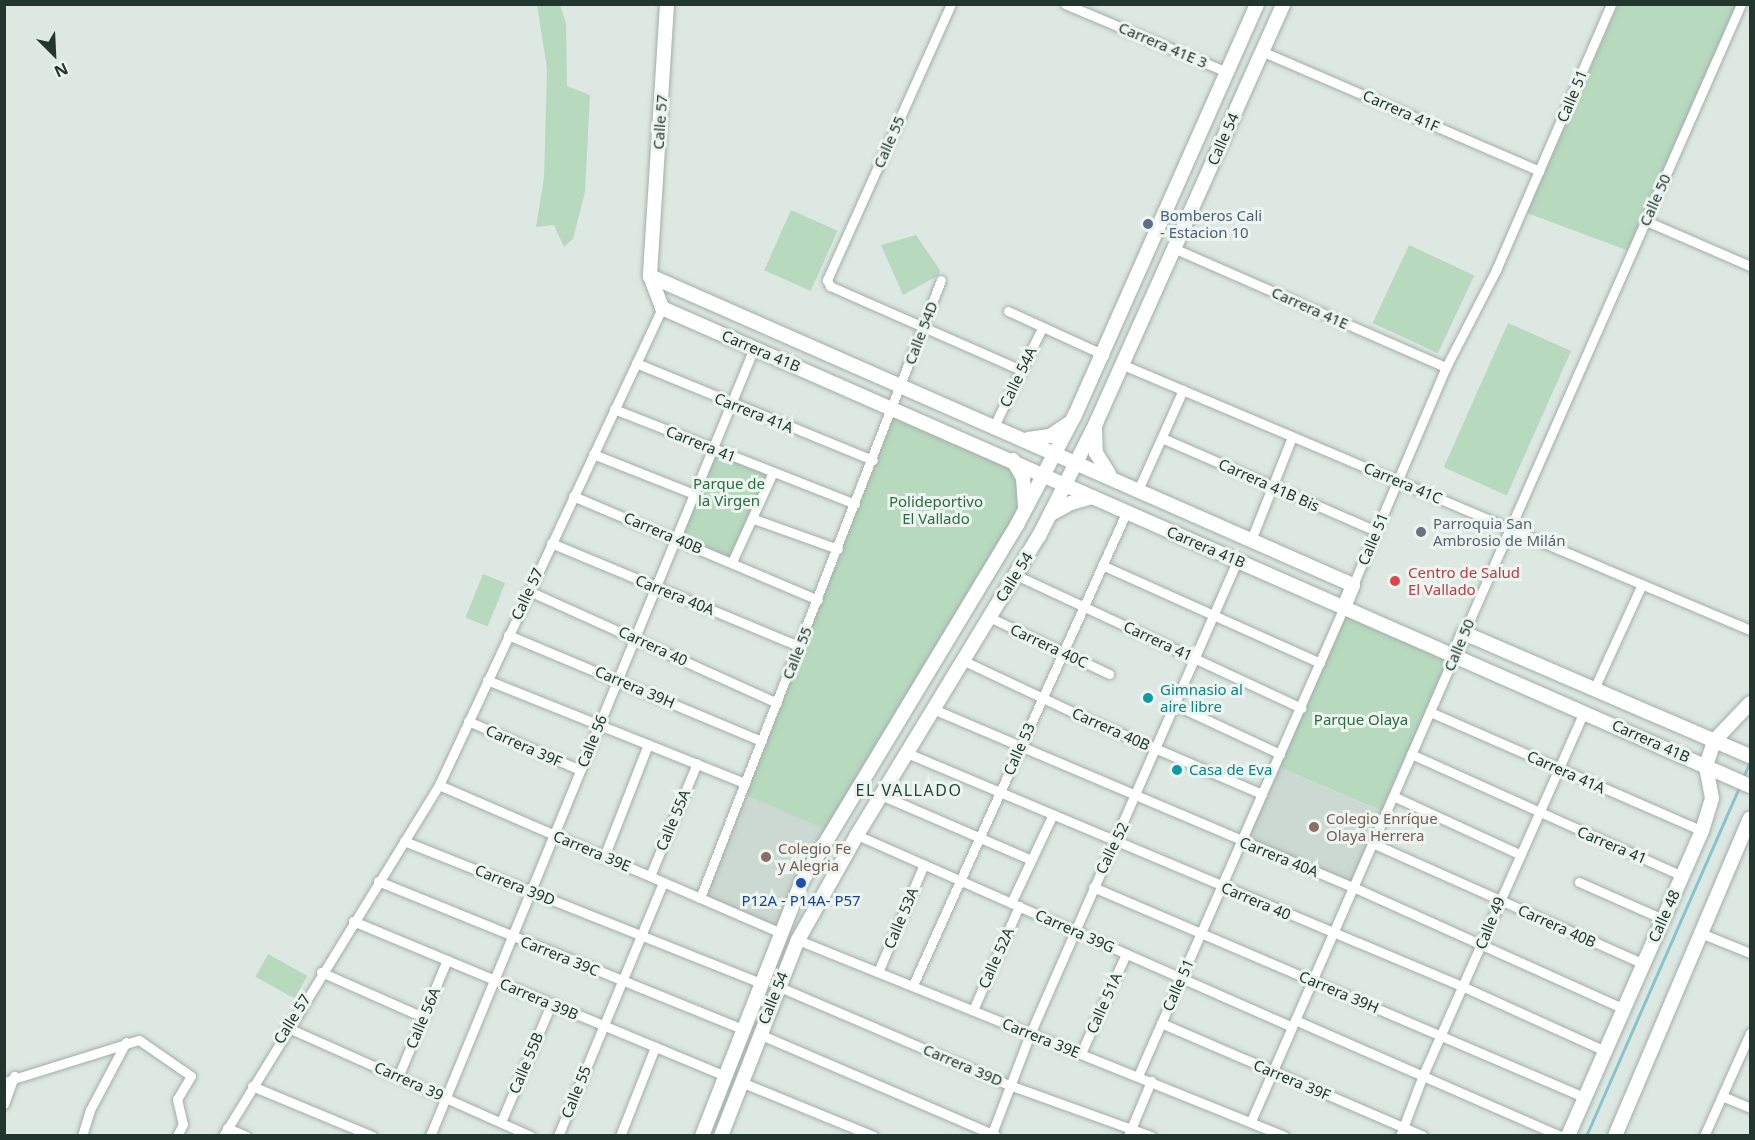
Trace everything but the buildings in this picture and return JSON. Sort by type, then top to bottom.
[{"type":"street","name":"Calle 57","points":[[225,1132],[286,1027],[439,785],[662,308],[650,276],[667,4]]},
{"type":"street","name":"Calle 55","points":[[923,328],[830,285],[827,280],[951,4]]},
{"type":"street","name":"Carrera 41E 3","points":[[1065,4],[1227,72]]},
{"type":"street","name":"Calle 54","points":[[702,1136],[779,932],[829,831],[1018,522],[1075,416],[1104,355],[1257,4]]},
{"type":"street","name":"Calle 54","points":[[725,1134],[741,1082],[777,986],[798,940],[857,835],[1039,536],[1096,423],[1282,4]]},
{"type":"street","name":"Calle 51","points":[[1138,1076],[1301,708],[1446,367],[1496,270],[1611,4]]},
{"type":"street","name":"Calle 50","points":[[1251,1121],[1741,4]]},
{"type":"street","name":"Carrera 41F","points":[[1262,51],[1539,171]]},
{"type":"street","points":[[1646,221],[1750,266]]},
{"type":"street","name":"Carrera 41E","points":[[1173,248],[1446,367]]},
{"type":"street","name":"Carrera 41B","points":[[650,276],[1110,476],[1353,585]]},
{"type":"street","name":"Calle 54D","points":[[894,408],[941,280]]},
{"type":"street","name":"Carrera 41B","points":[[662,308],[1013,459],[1126,513],[1455,654],[1750,786]]},
{"type":"street","points":[[1008,311],[1104,355]]},
{"type":"street","points":[[923,328],[1021,370]]},
{"type":"street","name":"Calle 54A","points":[[994,426],[1042,328]]},
{"type":"street","name":"Calle 56","points":[[430,1136],[754,348]]},
{"type":"street","name":"Carrera 41A","points":[[636,363],[730,405],[873,460]]},
{"type":"street","name":"Carrera 41C","points":[[1121,364],[1750,630]]},
{"type":"street","points":[[1138,490],[1184,390]]},
{"type":"street","name":"Calle 55","points":[[700,898],[894,408]]},
{"type":"street","name":"Carrera 41","points":[[614,409],[855,504]]},
{"type":"street","points":[[1023,438],[1050,436],[1075,416]]},
{"type":"street","points":[[1096,423],[1096,453],[1110,476]]},
{"type":"street","points":[[1251,540],[1292,437]]},
{"type":"street","name":"Carrera 41B Bis","points":[[1162,438],[1376,531]]},
{"type":"street","points":[[593,454],[694,494]]},
{"type":"street","points":[[1013,459],[1023,478],[1024,509]]},
{"type":"street","points":[[732,562],[754,519],[773,472]]},
{"type":"street","name":"Carrera 40B","points":[[573,496],[818,600]]},
{"type":"street","points":[[1049,516],[1071,503],[1092,497]]},
{"type":"street","name":"Calle 53","points":[[913,985],[1126,513]]},
{"type":"street","points":[[754,519],[838,549]]},
{"type":"street","points":[[1018,522],[1033,522],[1039,536]]},
{"type":"street","name":"Carrera 40A","points":[[551,543],[799,646]]},
{"type":"street","name":"Calle 52","points":[[993,1135],[1030,1034],[1093,887],[1117,841],[1237,561]]},
{"type":"street","points":[[1102,565],[1320,663]]},
{"type":"street","name":"Carrera 41","points":[[1016,575],[1301,708]]},
{"type":"street","points":[[1594,689],[1642,584]]},
{"type":"street","name":"Carrera 40","points":[[529,591],[635,636],[777,704]]},
{"type":"street","name":"Carrera 40C","points":[[989,617],[1109,674]]},
{"type":"street","name":"Carrera 41B","points":[[1464,633],[1750,756]]},
{"type":"street","name":"Carrera 39H","points":[[508,635],[762,741]]},
{"type":"street","name":"Carrera 40B","points":[[962,660],[1156,749],[1262,794]]},
{"type":"street","points":[[487,680],[746,783]]},
{"type":"street","name":"Calle 48","points":[[1568,1136],[1702,831],[1712,798],[1706,766],[1714,741],[1750,703]]},
{"type":"street","points":[[1175,705],[1280,754]]},
{"type":"street","name":"Carrera 40A","points":[[933,709],[1241,842],[1353,887],[1624,1009]]},
{"type":"street","name":"Calle 49","points":[[1402,1131],[1423,1075],[1443,1036],[1499,900],[1584,711]]},
{"type":"street","name":"Carrera 41A","points":[[1430,712],[1702,831]]},
{"type":"street","name":"Carrera 39F","points":[[468,721],[580,770]]},
{"type":"street","points":[[604,857],[648,744]]},
{"type":"street","name":"Carrera 40","points":[[907,753],[1464,987],[1605,1050]]},
{"type":"street","name":"Carrera 41","points":[[1412,754],[1537,813],[1682,876]]},
{"type":"street","name":"Calle 55A","points":[[650,876],[697,763]]},
{"type":"street","name":"Carrera 39E","points":[[439,785],[779,932]]},
{"type":"street","points":[[881,795],[1031,860]]},
{"type":"street","points":[[1393,796],[1519,854]]},
{"type":"street","name":"Calle 52A","points":[[973,1010],[1031,860],[1053,814]]},
{"type":"street","points":[[1615,1136],[1750,818]]},
{"type":"street","name":"Carrera 39G","points":[[857,835],[1181,978],[1423,1075],[1561,1136]]},
{"type":"street","name":"Carrera 39D","points":[[404,841],[760,982]]},
{"type":"street","name":"Carrera 40B","points":[[1372,843],[1644,964]]},
{"type":"street","name":"Calle 53A","points":[[878,972],[924,864]]},
{"type":"street","name":"Carrera 39C","points":[[378,882],[742,1029]]},
{"type":"street","name":"Calle 55","points":[[558,1136],[663,882]]},
{"type":"street","points":[[1579,882],[1663,919]]},
{"type":"street","name":"Carrera 39H","points":[[1093,887],[1584,1097]]},
{"type":"street","name":"Carrera 39B","points":[[353,921],[725,1076]]},
{"type":"street","points":[[1702,934],[1750,953]]},
{"type":"street","name":"Carrera 39E","points":[[798,940],[1251,1121],[1263,1131],[1284,1136]]},
{"type":"street","name":"Calle 51A","points":[[1081,1053],[1126,954]]},
{"type":"street","name":"Calle 56A","points":[[398,1077],[447,960]]},
{"type":"street","points":[[321,972],[423,1017]]},
{"type":"street","name":"Carrera 39D","points":[[777,986],[1012,1086],[1130,1131],[1151,1136]]},
{"type":"street","name":"Calle 55B","points":[[501,1122],[551,1004]]},
{"type":"street","name":"Carrera 39F","points":[[1161,1023],[1402,1131],[1424,1136]]},
{"type":"street","name":"Carrera 39","points":[[286,1027],[531,1136]]},
{"type":"street","points":[[1704,1136],[1750,1033]]},
{"type":"street","points":[[759,1034],[993,1135]]},
{"type":"street","points":[[4,1082],[14,1076],[139,1040],[191,1076],[177,1099],[183,1124],[177,1136]]},
{"type":"street","points":[[82,1136],[90,1110],[126,1042]]},
{"type":"street","points":[[620,1136],[655,1047]]},
{"type":"street","points":[[4,1104],[14,1076]]},
{"type":"street","points":[[1130,1131],[1151,1081]]},
{"type":"street","points":[[741,1082],[873,1136]]},
{"type":"street","points":[[252,1086],[369,1135]]},
{"type":"street","points":[[1722,1096],[1750,1108]]},
{"type":"street","points":[[225,1132],[246,1136]]},
{"type":"shaded area","name":"Colegio Enríque Olaya Herrera","points":[[1275,766],[1385,813],[1353,889],[1243,842]]},
{"type":"shaded area","name":"Colegio Fe y Alegria","points":[[741,793],[829,831],[785,935],[697,897]]},
{"type":"green space","points":[[537,5],[560,5],[566,23],[567,86],[590,95],[585,192],[573,239],[564,247],[554,225],[536,227],[544,178],[547,69]]},
{"type":"green space","points":[[1618,5],[1737,5],[1629,251],[1527,213]]},
{"type":"green space","points":[[791,210],[838,231],[811,291],[764,270]]},
{"type":"green space","points":[[916,235],[940,270],[939,275],[903,295],[881,245]]},
{"type":"green space","points":[[1409,245],[1474,275],[1438,353],[1373,323]]},
{"type":"green space","points":[[1508,323],[1571,351],[1507,495],[1444,467]]},
{"type":"green space","name":"Polideportivo El Vallado","points":[[894,408],[1013,460],[1026,499],[829,831],[741,793]]},
{"type":"green space","name":"Parque de la Virgen","points":[[712,448],[774,472],[739,562],[677,539]]},
{"type":"green space","points":[[483,574],[505,583],[488,627],[465,618]]},
{"type":"green space","name":"Parque Olaya","points":[[1344,607],[1455,654],[1388,814],[1276,766]]},
{"type":"green space","points":[[268,954],[307,976],[295,999],[255,977]]},
{"type":"waterway","points":[[1742,780],[1750,761]]},
{"type":"waterway","points":[[1586,1136],[1740,786]]},
{"type":"place","name":"Bomberos Cali - Estacion 10","points":[[1148,224]]},
{"type":"place","name":"Parroquia San Ambrosio de Milán","points":[[1421,532]]},
{"type":"place","name":"Centro de Salud El Vallado","points":[[1395,581]]},
{"type":"place","name":"Gimnasio al aire libre","points":[[1148,698]]},
{"type":"place","name":"Casa de Eva","points":[[1177,770]]},
{"type":"place","name":"Colegio Enríque Olaya Herrera","points":[[1314,827]]},
{"type":"place","name":"Colegio Fe y Alegria","points":[[766,857]]},
{"type":"place","name":"P12A - P14A- P57","points":[[801,883]]},
{"type":"district","name":"EL VALLADO","points":[[909,790]]}]
